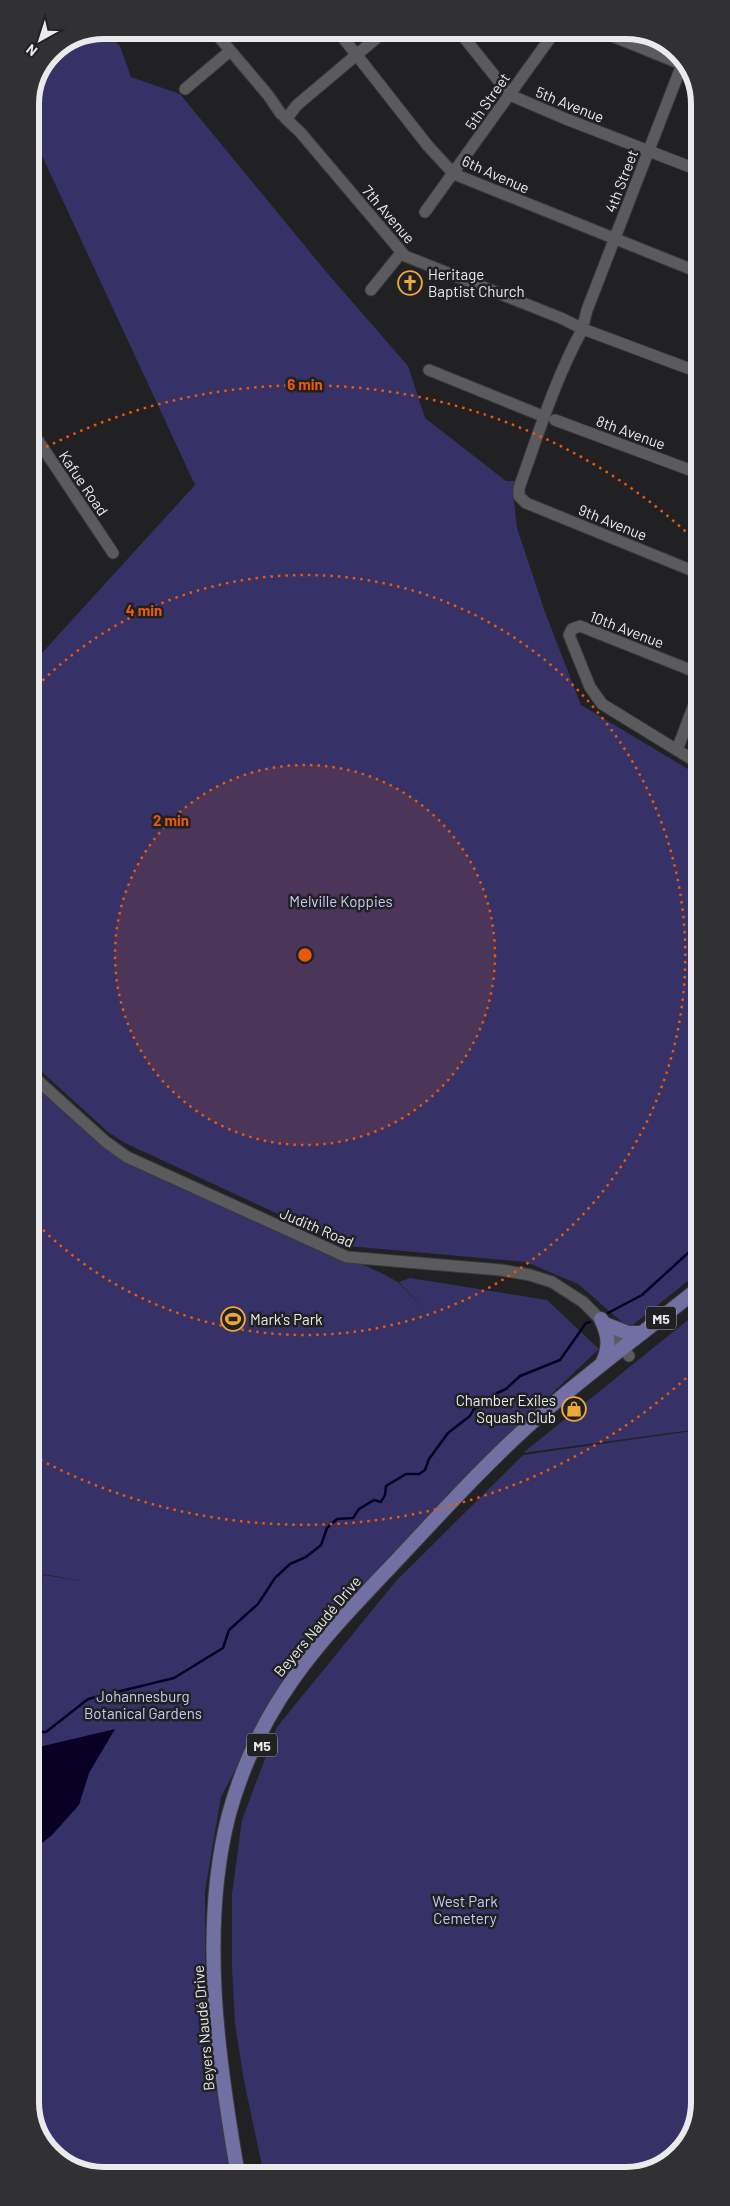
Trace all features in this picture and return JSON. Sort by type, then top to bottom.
[{"type":"main road","name":"Beyers Naudé Drive","points":[[237,2167],[221,2060],[215,1980],[214,1930],[219,1872],[229,1814],[253,1747],[280,1695],[332,1629],[440,1514],[504,1450],[538,1417],[602,1365],[626,1352],[642,1333],[691,1294]]},
{"type":"main road","name":"Beyers Naudé Drive","points":[[247,2167],[228,2049],[222,1966],[222,1921],[227,1861],[233,1833],[245,1790],[266,1737],[278,1713],[311,1666],[422,1544],[521,1444],[626,1352],[691,1306]]},
{"type":"main road","points":[[603,1322],[628,1333],[642,1333]]},
{"type":"main road","points":[[602,1365],[609,1345],[603,1322]]},
{"type":"street","name":"7th Avenue","points":[[220,39],[286,114],[401,253],[418,262],[691,369]]},
{"type":"street","name":"6th Avenue","points":[[344,39],[428,146],[454,174],[691,269]]},
{"type":"street","points":[[286,114],[376,39]]},
{"type":"street","name":"5th Avenue","points":[[465,39],[510,95],[566,119],[691,167]]},
{"type":"street","name":"5th Street","points":[[425,212],[550,39]]},
{"type":"street","points":[[621,39],[673,60]]},
{"type":"street","points":[[185,89],[230,51]]},
{"type":"street","name":"4th Street","points":[[519,496],[519,488],[550,418],[574,344],[682,70]]},
{"type":"street","points":[[371,290],[401,253]]},
{"type":"street","name":"8th Avenue","points":[[429,370],[550,418],[691,470]]},
{"type":"street","name":"Kafue Road","points":[[39,443],[113,554]]},
{"type":"street","name":"9th Avenue","points":[[519,496],[526,503],[691,569]]},
{"type":"street","name":"10th Avenue","points":[[677,750],[602,704],[595,697],[569,635],[572,628],[580,626],[691,670]]},
{"type":"street","points":[[691,713],[677,750],[691,759]]},
{"type":"street","name":"Judith Road","points":[[39,1081],[106,1142],[127,1157],[341,1255],[359,1259],[501,1270],[530,1275],[552,1282],[565,1288],[603,1322],[626,1352]]},
{"type":"green space","name":"Melville Koppies","points":[[113,39],[120,46],[131,77],[180,94],[328,274],[408,366],[425,418],[506,481],[519,481],[513,493],[517,528],[545,612],[581,705],[691,771],[691,1278],[629,1328],[578,1284],[526,1262],[347,1246],[125,1143],[108,1132],[39,1069],[39,656],[195,485],[39,149],[40,91],[50,68],[52,65],[65,65],[65,52],[79,44],[91,40]]},
{"type":"green space","name":"Johannesburg Botanical Gardens","points":[[39,1073],[131,1158],[381,1273],[398,1282],[426,1311],[399,1282],[410,1278],[547,1300],[599,1349],[490,1452],[317,1637],[286,1679],[260,1723],[221,1797],[205,1891],[205,1989],[218,2087],[217,2092],[235,2167],[100,2167],[87,2165],[71,2159],[58,2148],[50,2138],[41,2119],[39,2111],[39,1581],[44,1575],[81,1581],[44,1574],[39,1579]]},
{"type":"green space","points":[[691,1317],[691,1430],[523,1453]]},
{"type":"green space","name":"West Park Cemetery","points":[[691,1431],[691,2111],[688,2123],[678,2142],[672,2148],[651,2162],[635,2167],[262,2167],[244,2081],[235,2024],[232,1967],[232,1894],[242,1820],[277,1727],[396,1581],[523,1455]]},
{"type":"shaded area","points":[[115,1729],[89,1773],[79,1805],[52,1835],[39,1845],[39,1747]]},
{"type":"waterway","points":[[608,1313],[642,1295],[691,1250]]},
{"type":"waterway","points":[[39,1732],[46,1732],[88,1699],[174,1678],[223,1648],[229,1630],[258,1604],[275,1578],[290,1564],[306,1557],[321,1545],[327,1528],[337,1519],[353,1518],[359,1509],[374,1500],[381,1502],[385,1495],[386,1486],[406,1474],[419,1474],[425,1470],[429,1459],[448,1433],[470,1416],[474,1409],[490,1402],[497,1393],[506,1389],[520,1376],[560,1360],[586,1323],[590,1322]]},
{"type":"place","name":"Heritage Baptist Church","points":[[410,283]]},
{"type":"place","name":"Mark's Park","points":[[233,1319]]},
{"type":"place","name":"Chamber Exiles Squash Club","points":[[574,1409]]}]
